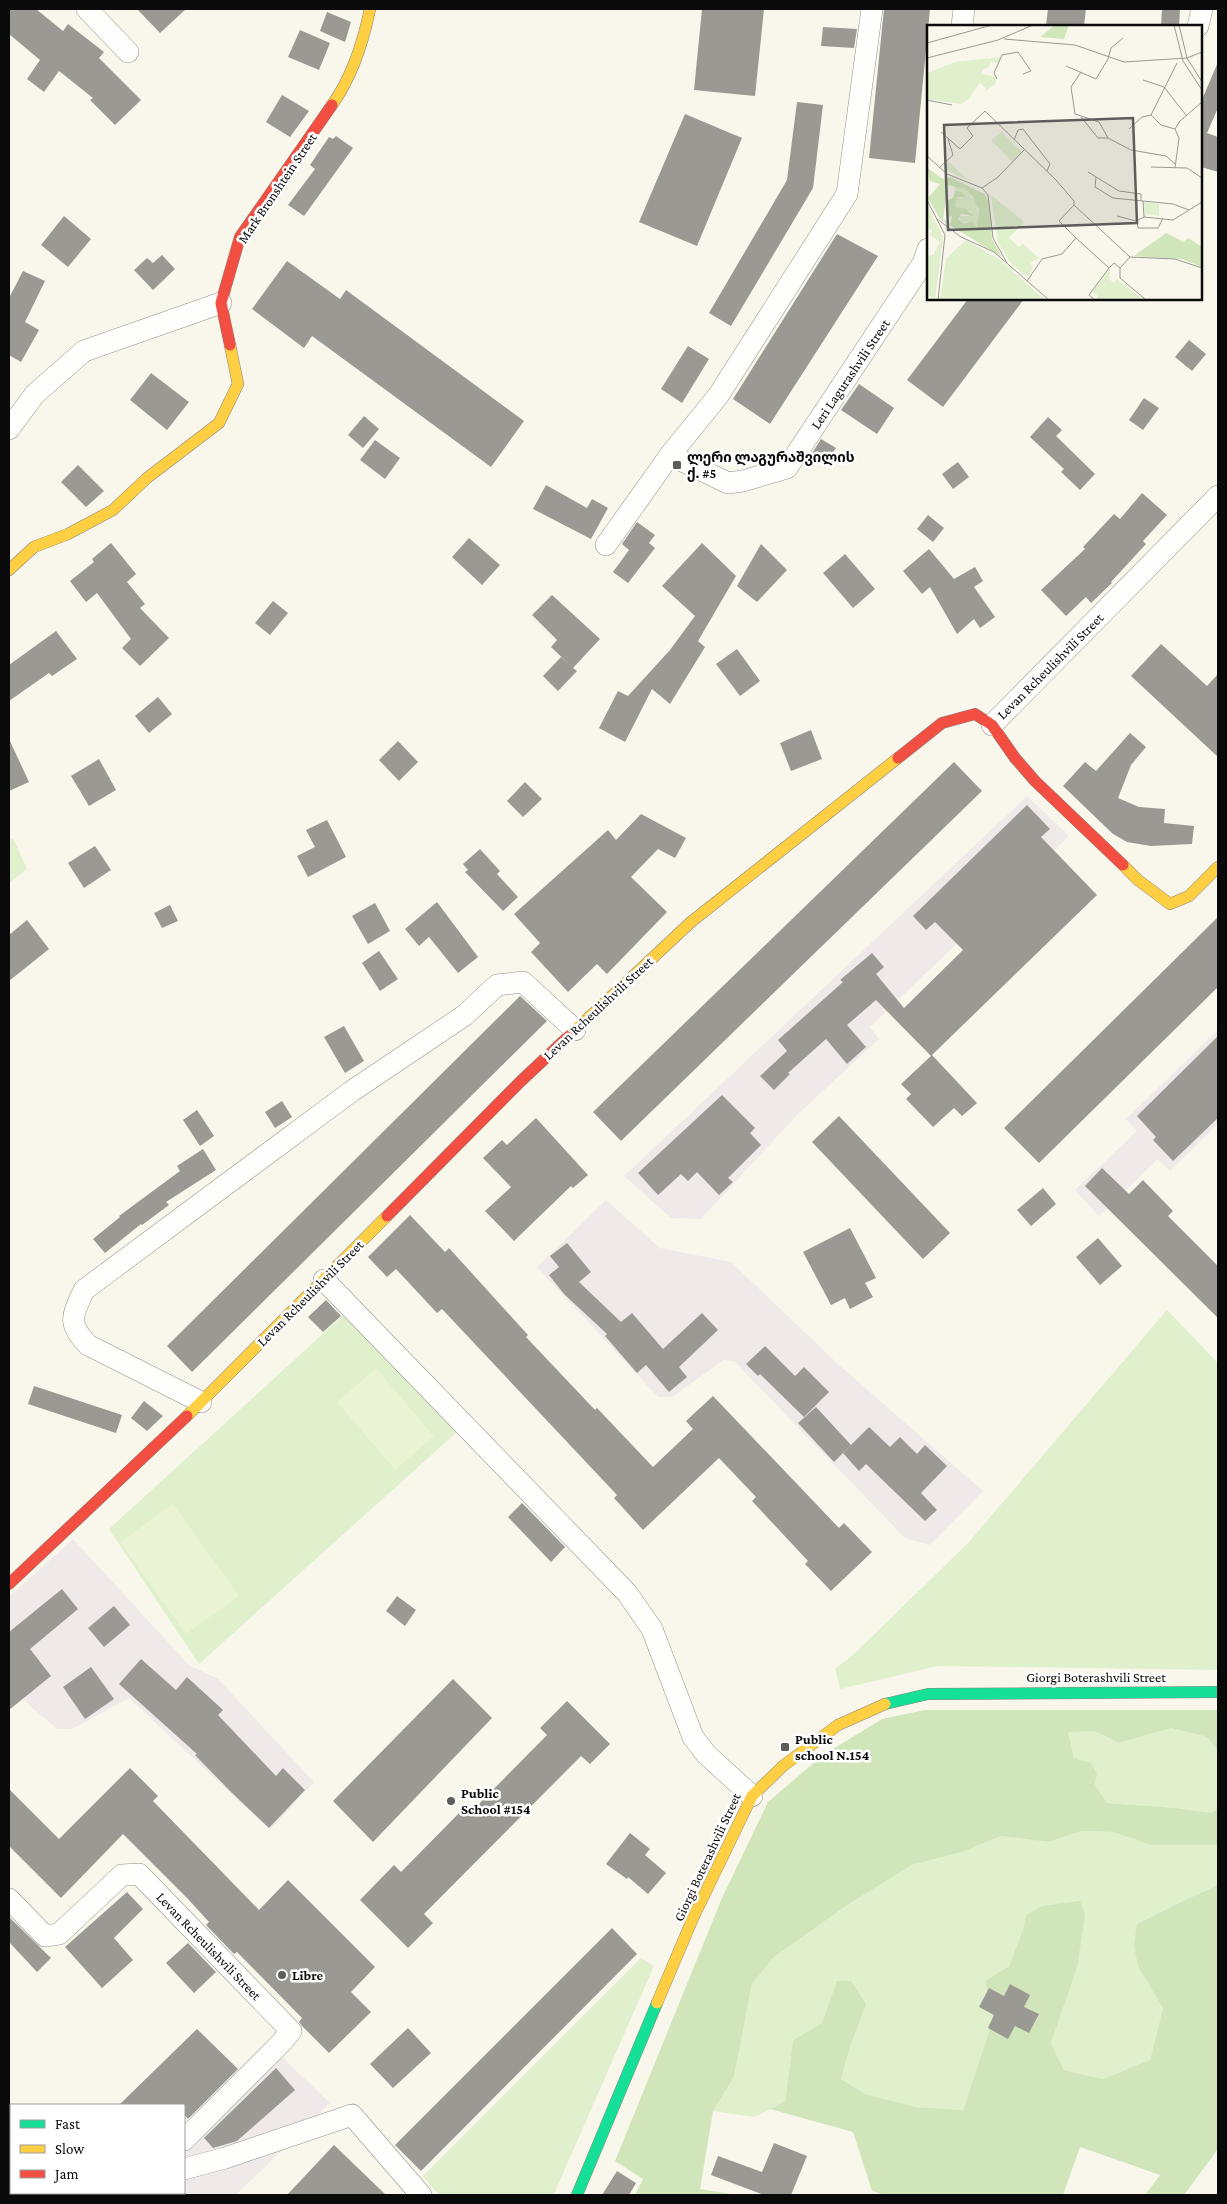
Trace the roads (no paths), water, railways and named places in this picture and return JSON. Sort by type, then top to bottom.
[{"type":"street","points":[[87,9],[128,52]]},
{"type":"street","name":"Mark Bronshtein Street","points":[[221,303],[240,237],[344,88],[364,38],[370,9]]},
{"type":"street","points":[[606,546],[670,455],[718,396],[847,194],[872,9]]},
{"type":"street","points":[[962,25],[964,9]]},
{"type":"street","points":[[1198,25],[1202,9]]},
{"type":"street","name":"Leri Lagurashvili Street","points":[[670,455],[728,483],[743,481],[787,468],[923,263],[927,252]]},
{"type":"street","points":[[9,429],[35,394],[84,351],[221,303],[238,384],[219,422],[147,478],[113,510],[68,534],[34,547],[9,570]]},
{"type":"street","name":"Levan Rcheulishvili Street","points":[[9,1584],[201,1402],[521,1080],[691,922],[942,723],[975,714],[992,726],[1218,496]]},
{"type":"street","points":[[992,726],[1015,758],[1035,781],[1138,880],[1170,904],[1189,896],[1218,868]]},
{"type":"street","points":[[201,1402],[88,1345],[76,1332],[73,1314],[84,1290],[352,1091],[464,1015],[497,985],[523,982],[575,1030]]},
{"type":"street","points":[[324,1280],[627,1593],[652,1629],[693,1737],[706,1754],[752,1796]]},
{"type":"street","name":"Giorgi Boterashvili Street","points":[[577,2195],[693,1918],[752,1796],[783,1766],[838,1725],[882,1705],[928,1694],[1218,1692]]},
{"type":"street","name":"Levan Rcheulishvili Street","points":[[9,1899],[46,1936],[60,1934],[122,1875],[139,1874],[291,2030],[281,2043],[185,2139]]},
{"type":"street","points":[[185,2169],[225,2158],[352,2115],[421,2195]]},
{"type":"place","name":"ლერი ლაგურაშვილის ქ. #5","points":[[677,465]]},
{"type":"place","name":"Public school N.154","points":[[785,1747]]},
{"type":"place","name":"Public School #154","points":[[451,1801]]},
{"type":"place","name":"Libre","points":[[282,1975]]}]
